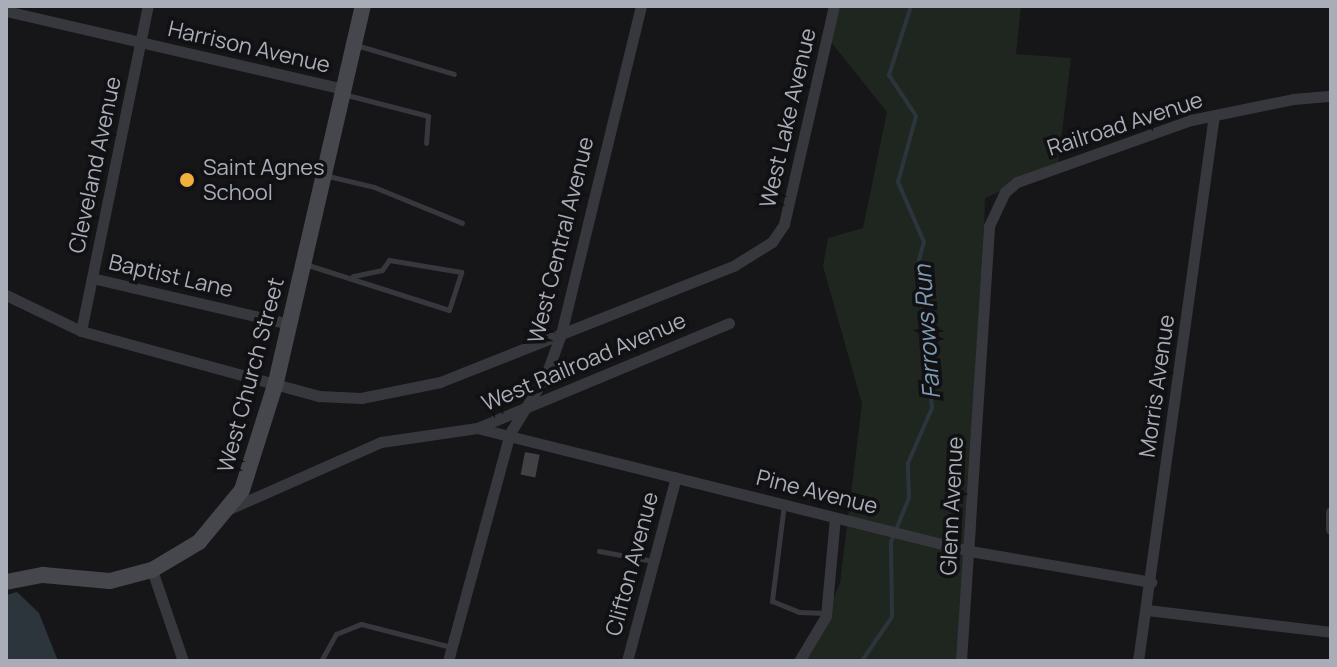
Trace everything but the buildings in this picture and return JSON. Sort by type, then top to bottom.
[{"type":"main road","name":"West Church Street","points":[[12,581],[43,575],[110,581],[152,570],[199,542],[229,509],[254,463],[276,382],[363,6]]},
{"type":"street","name":"Cleveland Avenue","points":[[81,331],[148,6]]},
{"type":"street","name":"West Central Avenue","points":[[448,661],[510,433],[528,407],[561,334],[641,6]]},
{"type":"street","name":"West Lake Avenue","points":[[561,334],[735,265],[758,253],[775,237],[784,224],[834,6]]},
{"type":"street","name":"Harrison Avenue","points":[[6,11],[343,92]]},
{"type":"street","name":"Railroad Avenue","points":[[994,210],[1017,182],[1214,115],[1331,96]]},
{"type":"street","name":"Morris Avenue","points":[[1138,661],[1214,115]]},
{"type":"street","name":"Glenn Avenue","points":[[961,661],[994,210]]},
{"type":"street","name":"Baptist Lane","points":[[92,278],[289,324]]},
{"type":"street","points":[[6,295],[81,331],[319,396],[397,393],[440,382],[561,334]]},
{"type":"street","name":"West Railroad Avenue","points":[[229,509],[381,442],[477,428],[729,323]]},
{"type":"street","name":"Pine Avenue","points":[[477,428],[510,433],[970,551],[1151,582]]},
{"type":"street","name":"Clifton Avenue","points":[[627,661],[676,477]]},
{"type":"street","points":[[1331,512],[1331,529]]},
{"type":"street","points":[[799,661],[827,613],[835,518]]},
{"type":"street","points":[[152,570],[183,661]]},
{"type":"street","points":[[1147,610],[1331,632]]},
{"type":"lane","points":[[354,44],[454,74]]},
{"type":"lane","points":[[343,92],[428,116],[426,143]]},
{"type":"lane","points":[[323,175],[374,187],[462,223]]},
{"type":"lane","points":[[303,264],[353,276],[376,289],[449,310],[461,272],[389,260],[382,270],[353,276]]},
{"type":"lane","points":[[784,504],[772,601],[799,612],[827,613]]},
{"type":"lane","points":[[599,551],[654,561]]},
{"type":"lane","points":[[321,661],[336,634],[361,624],[452,647]]},
{"type":"shaded area","points":[[835,6],[1021,6],[1016,54],[1071,58],[1058,166],[985,198],[976,534],[957,661],[806,661],[840,583],[862,404],[823,266],[828,238],[863,228],[887,112],[827,37]]},
{"type":"shaded area","points":[[17,592],[39,613],[58,661],[6,661],[6,595]]},
{"type":"waterway","name":"Farrows Run","points":[[862,661],[892,617],[891,542],[909,498],[908,463],[932,408],[918,264],[924,242],[898,182],[916,116],[889,75],[911,6]]},
{"type":"place","name":"Saint Agnes School","points":[[187,180]]}]
